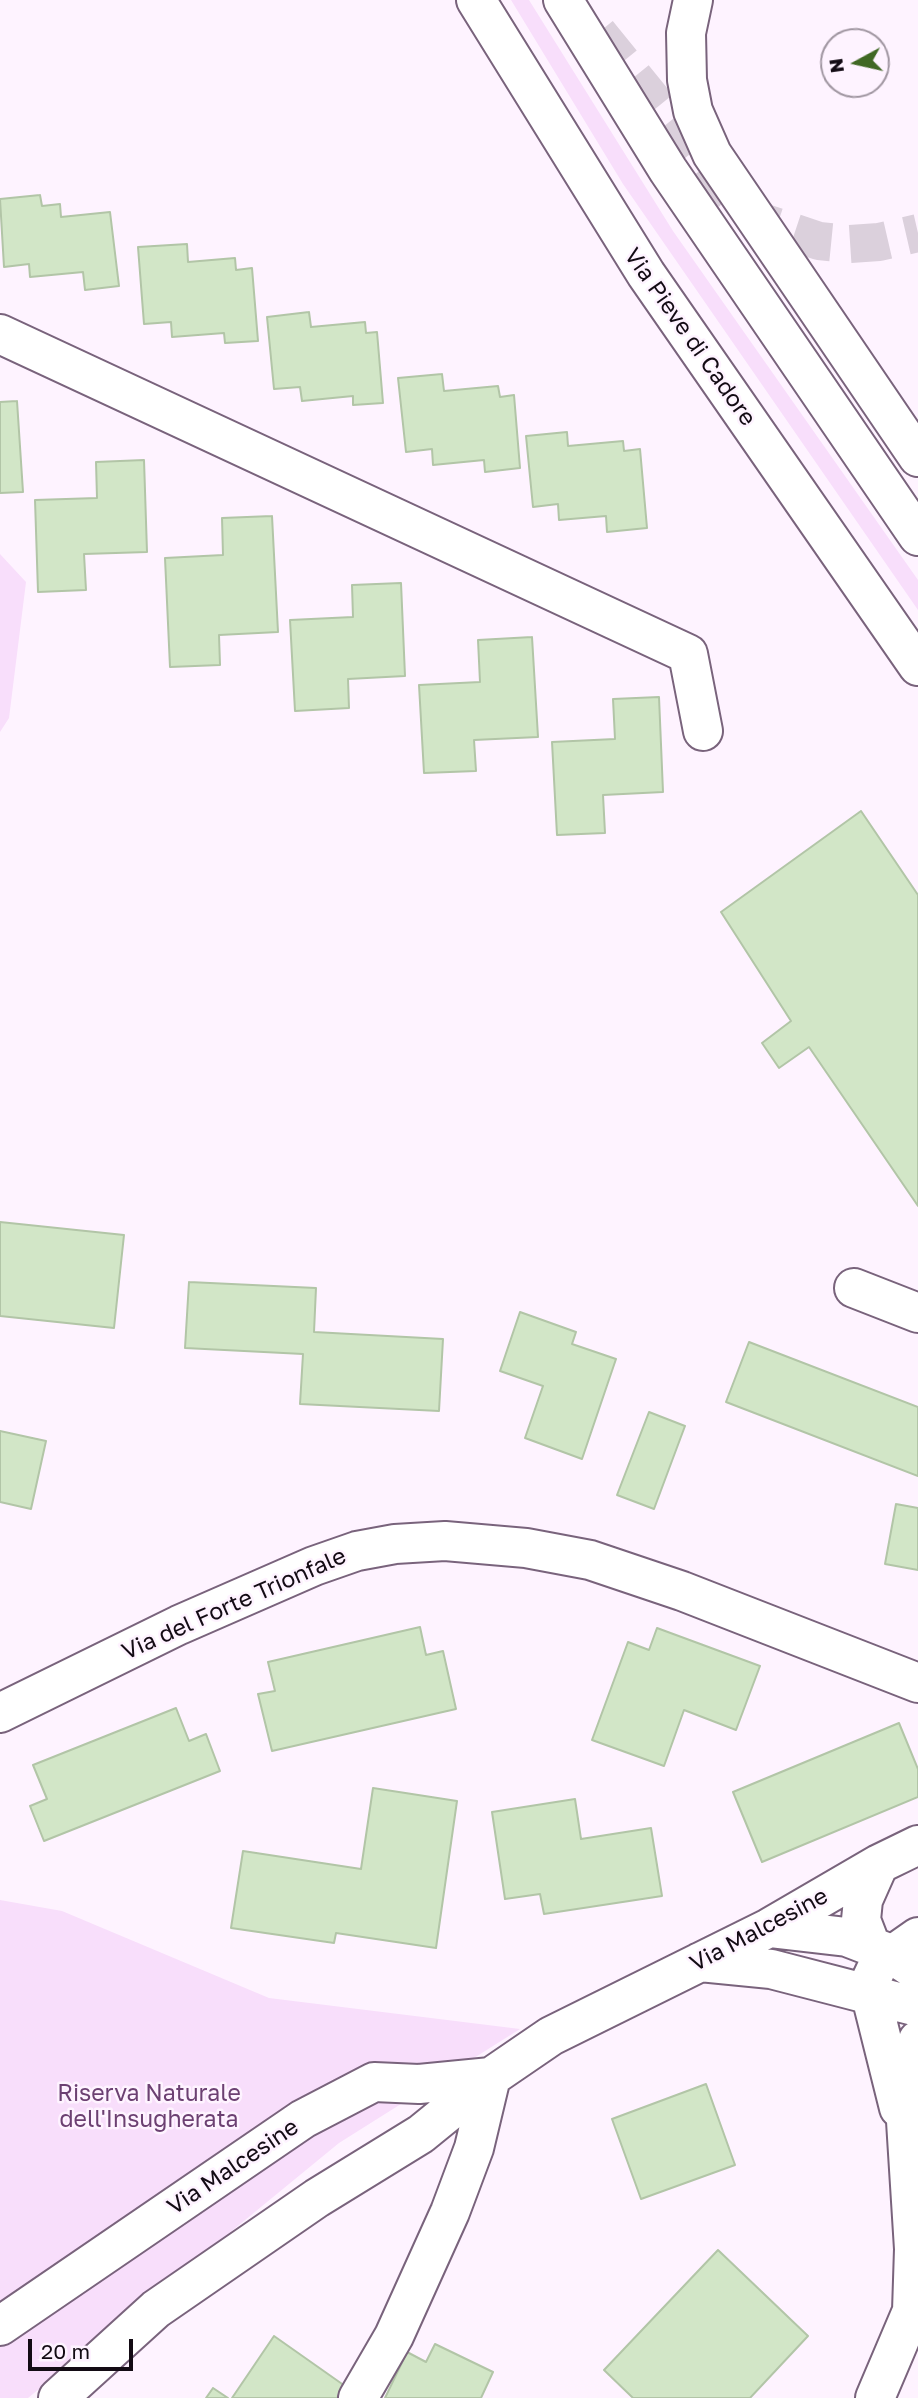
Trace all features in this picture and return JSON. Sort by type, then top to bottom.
[{"type":"main road","name":"Via Pieve di Cadore","points":[[476,0],[631,251],[918,666]]},
{"type":"main road","points":[[563,0],[668,170],[918,536]]},
{"type":"main road","points":[[693,0],[685,41],[687,80],[693,111],[712,155],[918,457]]},
{"type":"main road","points":[[0,334],[688,654],[704,730]]},
{"type":"main road","points":[[853,1288],[918,1313]]},
{"type":"main road","name":"Via del Forte Trionfale","points":[[0,1713],[179,1625],[314,1566],[357,1551],[395,1544],[445,1541],[526,1548],[590,1560],[682,1591],[918,1683]]},
{"type":"main road","name":"Via Malcesine","points":[[58,2398],[156,2309],[317,2198],[421,2134],[491,2077],[551,2036],[769,1928],[879,1864],[918,1845]]},
{"type":"main road","points":[[879,1864],[863,1900],[861,1920],[900,1952]]},
{"type":"main road","points":[[769,1928],[834,1934],[900,1952]]},
{"type":"main road","points":[[900,1952],[873,1973],[871,1996],[906,2135]]},
{"type":"main road","points":[[700,1962],[771,1969],[918,2007]]},
{"type":"main road","points":[[875,2398],[915,2313],[914,2249],[906,2135],[908,2080],[918,2040]]},
{"type":"main road","points":[[358,2398],[394,2336],[450,2212],[474,2148],[491,2077]]},
{"type":"main road","name":"Via Malcesine","points":[[0,2326],[303,2119],[374,2082],[419,2084],[491,2077]]},
{"type":"green space","points":[[511,0],[529,0],[673,231],[918,580],[918,610],[623,184]]},
{"type":"green space","points":[[0,554],[26,582],[9,718],[0,732]]},
{"type":"green space","name":"Riserva Naturale dell'Insugherata","points":[[0,1900],[62,1911],[269,1998],[520,2029],[339,2143],[28,2398],[0,2398]]},
{"type":"building","points":[[40,195],[42,206],[60,204],[61,217],[110,212],[119,286],[85,290],[83,272],[30,277],[29,264],[4,267],[0,199]]},
{"type":"building","points":[[187,244],[188,262],[235,258],[236,270],[252,268],[258,341],[225,343],[224,333],[172,337],[171,322],[144,324],[138,247]]},
{"type":"building","points":[[309,312],[311,327],[365,322],[366,333],[377,332],[383,403],[353,405],[353,396],[302,401],[300,387],[274,389],[267,317]]},
{"type":"building","points":[[442,374],[444,391],[498,386],[500,397],[514,395],[520,468],[485,472],[484,460],[433,465],[432,449],[406,452],[398,378]]},
{"type":"building","points":[[17,401],[23,492],[0,493],[0,402]]},
{"type":"building","points":[[567,432],[568,446],[623,441],[624,451],[640,449],[647,528],[607,532],[606,516],[559,520],[558,504],[533,507],[526,436]]},
{"type":"building","points":[[144,460],[147,552],[84,554],[86,590],[38,592],[35,500],[97,498],[96,462]]},
{"type":"building","points":[[272,516],[278,632],[219,635],[220,665],[170,667],[165,558],[223,555],[222,518]]},
{"type":"building","points":[[401,583],[405,676],[348,679],[349,708],[295,711],[290,620],[353,617],[352,585]]},
{"type":"building","points":[[532,637],[538,737],[474,740],[476,771],[424,773],[419,685],[480,682],[478,640]]},
{"type":"building","points":[[659,697],[663,792],[603,795],[605,833],[557,835],[552,742],[615,739],[613,699]]},
{"type":"building","points":[[861,811],[918,895],[918,1206],[809,1047],[779,1068],[762,1043],[791,1021],[721,912]]},
{"type":"building","points":[[0,1222],[124,1235],[114,1328],[0,1316]]},
{"type":"building","points":[[189,1282],[316,1288],[314,1332],[443,1339],[439,1411],[300,1404],[303,1354],[185,1348]]},
{"type":"building","points":[[520,1312],[576,1332],[572,1344],[616,1359],[582,1459],[525,1438],[543,1386],[500,1371]]},
{"type":"building","points":[[749,1342],[918,1407],[918,1476],[726,1402]]},
{"type":"building","points":[[649,1412],[685,1426],[654,1509],[617,1495]]},
{"type":"building","points":[[0,1431],[46,1441],[31,1509],[0,1502]]},
{"type":"building","points":[[896,1504],[918,1508],[918,1570],[885,1564]]},
{"type":"building","points":[[420,1627],[426,1655],[443,1651],[456,1709],[272,1751],[258,1694],[275,1691],[268,1662]]},
{"type":"building","points":[[657,1628],[760,1666],[736,1730],[684,1710],[664,1766],[592,1740],[628,1642],[649,1650]]},
{"type":"building","points":[[176,1708],[189,1741],[206,1734],[220,1771],[44,1841],[30,1806],[47,1799],[33,1765]]},
{"type":"building","points":[[899,1723],[918,1769],[918,1797],[762,1862],[733,1792]]},
{"type":"building","points":[[373,1788],[457,1801],[436,1948],[336,1933],[334,1943],[231,1928],[243,1851],[361,1869]]},
{"type":"building","points":[[575,1799],[581,1839],[651,1828],[662,1896],[544,1914],[540,1894],[505,1899],[492,1812]]},
{"type":"building","points":[[706,2084],[735,2165],[641,2199],[612,2119]]},
{"type":"building","points":[[718,2250],[808,2336],[750,2398],[633,2398],[604,2370]]},
{"type":"building","points":[[274,2336],[345,2386],[337,2398],[232,2398]]},
{"type":"building","points":[[435,2344],[493,2372],[481,2398],[385,2398],[407,2352],[426,2362]]},
{"type":"building","points":[[213,2388],[228,2398],[206,2398]]},
{"type":"tunnel","points":[[598,33],[714,176],[762,222],[819,241],[849,244],[879,242],[918,233]]}]
